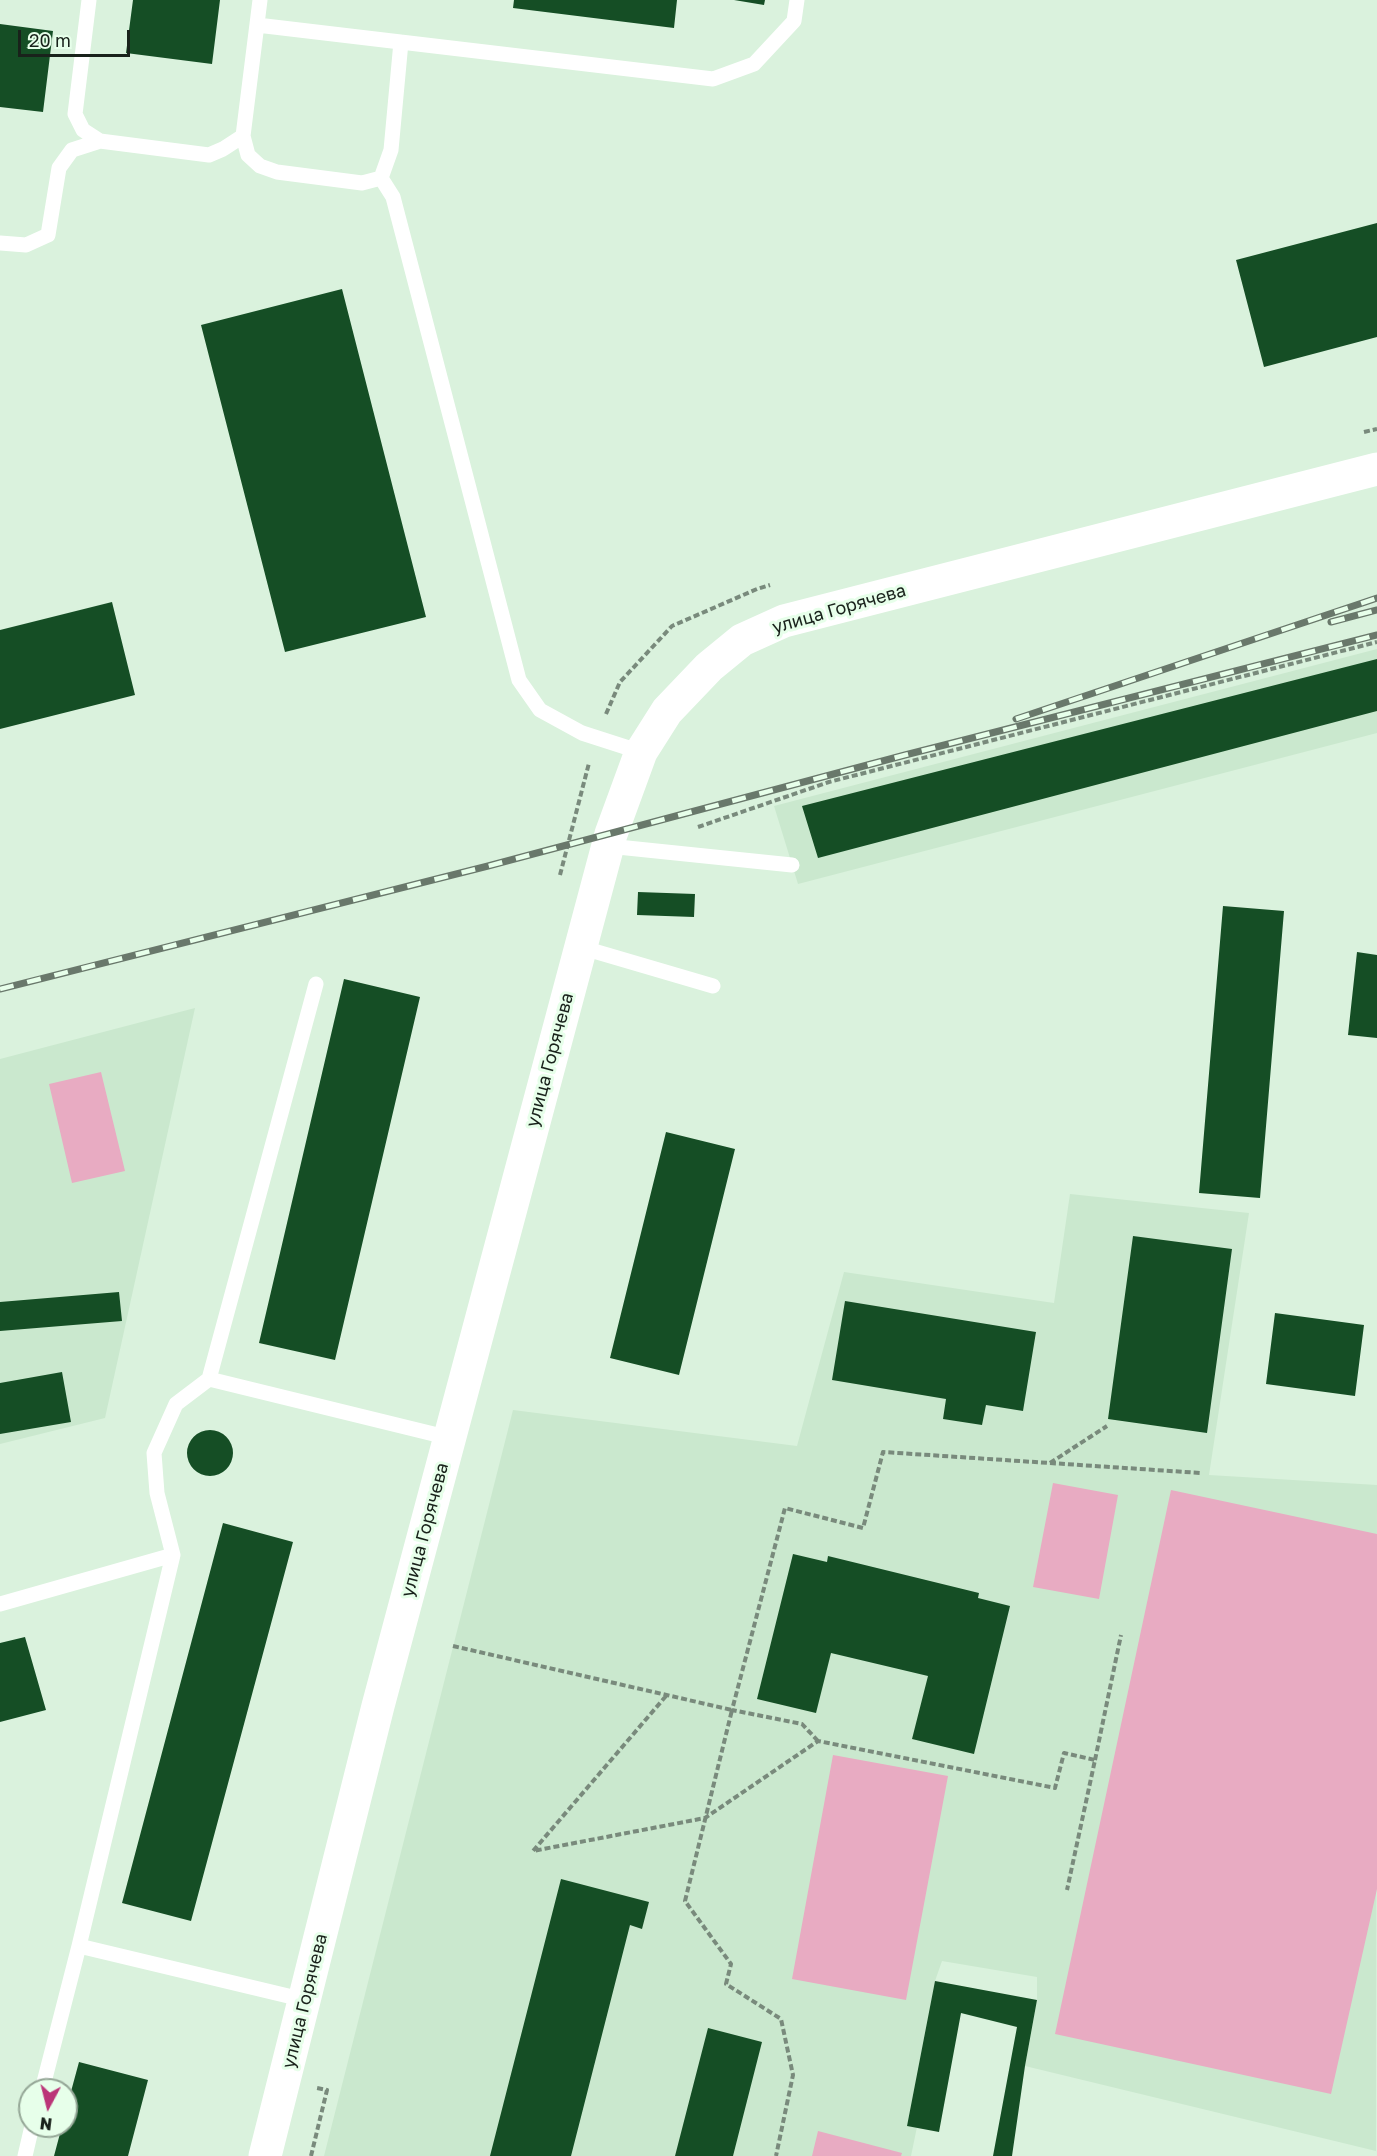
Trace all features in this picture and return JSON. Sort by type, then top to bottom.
[{"type":"main road","name":"улица Горячева","points":[[265,2156],[378,1707],[608,846],[641,752],[667,711],[709,667],[742,640],[783,621],[1377,469]]},
{"type":"lane","points":[[89,0],[75,114],[83,130],[100,141]]},
{"type":"lane","points":[[260,0],[243,136],[248,155],[260,166],[277,172],[362,183],[381,178]]},
{"type":"lane","points":[[257,25],[713,79],[754,64],[794,21],[797,0]]},
{"type":"lane","points":[[381,178],[391,150],[401,42]]},
{"type":"lane","points":[[0,243],[26,245],[48,235],[59,168],[72,150],[100,141],[209,155],[243,136]]},
{"type":"lane","points":[[381,178],[393,197],[519,680],[540,710],[582,733],[641,752]]},
{"type":"lane","points":[[608,846],[792,865]]},
{"type":"lane","points":[[580,947],[713,987]]},
{"type":"lane","points":[[45,2078],[173,1556],[158,1493],[154,1453],[176,1404],[209,1379],[316,984]]},
{"type":"lane","points":[[209,1379],[450,1438]]},
{"type":"lane","points":[[0,1604],[173,1556]]},
{"type":"lane","points":[[79,1946],[305,2000]]},
{"type":"lane","points":[[25,2156],[29,2138]]},
{"type":"path","points":[[697,827],[829,782],[1377,642]]},
{"type":"path","points":[[1050,1463],[1107,1426]]},
{"type":"path","points":[[776,2156],[793,2075],[781,2019],[726,1984],[730,1964],[685,1901],[785,1508],[863,1528],[883,1452],[1201,1473]]},
{"type":"path","points":[[1067,1890],[1121,1635]]},
{"type":"path","points":[[453,1646],[666,1696],[802,1724],[818,1741],[1055,1788],[1064,1753],[1095,1760]]},
{"type":"path","points":[[666,1696],[533,1851],[705,1818],[818,1741]]},
{"type":"shaded area","points":[[1377,649],[1377,733],[798,884],[774,806]]},
{"type":"shaded area","points":[[195,1008],[105,1418],[0,1444],[0,1059]]},
{"type":"shaded area","points":[[101,1072],[125,1171],[72,1183],[49,1084]]},
{"type":"shaded area","points":[[1070,1194],[1249,1213],[1209,1475],[1377,1485],[1376,2151],[1025,2066],[1037,2000],[1037,1977],[942,1961],[935,1981],[907,2126],[917,2127],[911,2156],[324,2156],[513,1410],[797,1446],[844,1272],[1054,1303]]},
{"type":"shaded area","points":[[1053,1483],[1118,1495],[1099,1599],[1033,1587]]},
{"type":"shaded area","points":[[1171,1490],[1377,1534],[1377,1889],[1331,2094],[1055,2034]]},
{"type":"shaded area","points":[[833,1755],[948,1776],[906,2000],[792,1979]]},
{"type":"shaded area","points":[[818,2131],[902,2153],[901,2156],[812,2156]]},
{"type":"building","points":[[133,0],[220,0],[212,64],[126,53]]},
{"type":"building","points":[[514,0],[677,0],[674,28],[513,8]]},
{"type":"building","points":[[734,0],[765,0],[764,5]]},
{"type":"building","points":[[0,24],[53,31],[43,112],[0,107]]},
{"type":"building","points":[[1377,223],[1377,337],[1264,367],[1236,260]]},
{"type":"building","points":[[342,289],[426,617],[285,652],[201,325]]},
{"type":"building","points":[[112,602],[135,695],[0,729],[0,630]]},
{"type":"building","points":[[1377,659],[1377,711],[818,858],[802,806]]},
{"type":"building","points":[[638,892],[695,894],[694,917],[637,915]]},
{"type":"building","points":[[1223,906],[1284,911],[1260,1198],[1199,1193]]},
{"type":"building","points":[[1357,952],[1377,955],[1377,1038],[1348,1035]]},
{"type":"building","points":[[344,979],[420,997],[335,1360],[259,1343]]},
{"type":"building","points":[[666,1132],[735,1149],[679,1375],[610,1358]]},
{"type":"building","points":[[1133,1236],[1232,1249],[1207,1433],[1108,1419]]},
{"type":"building","points":[[119,1292],[122,1321],[0,1331],[0,1302]]},
{"type":"building","points":[[845,1301],[1036,1332],[1023,1411],[986,1405],[982,1425],[943,1419],[946,1399],[832,1380]]},
{"type":"building","points":[[1275,1313],[1364,1325],[1355,1396],[1266,1384]]},
{"type":"building","points":[[62,1372],[71,1422],[0,1434],[0,1383]]},
{"type":"building","points":[[210,1430],[226,1437],[233,1453],[226,1469],[210,1476],[194,1469],[187,1453],[194,1437]]},
{"type":"building","points":[[223,1523],[293,1542],[191,1921],[122,1903]]},
{"type":"building","points":[[793,1554],[827,1562],[828,1556],[979,1593],[978,1598],[1010,1606],[974,1754],[912,1739],[928,1676],[831,1653],[816,1713],[757,1699]]},
{"type":"building","points":[[25,1637],[46,1710],[0,1722],[0,1643]]},
{"type":"building","points":[[561,1879],[649,1902],[642,1929],[630,1925],[571,2156],[490,2156]]},
{"type":"building","points":[[935,1981],[1037,2000],[1012,2156],[993,2156],[1017,2027],[961,2013],[939,2132],[907,2126]]},
{"type":"building","points":[[708,2028],[762,2042],[733,2156],[675,2156]]},
{"type":"building","points":[[79,2062],[148,2080],[128,2156],[54,2156],[59,2138],[78,2138],[78,2078],[75,2078]]},
{"type":"railway","points":[[1016,719],[1377,598]]},
{"type":"railway","points":[[1331,622],[1377,610]]},
{"type":"railway","points":[[0,989],[488,866],[905,755],[1377,635]]}]
